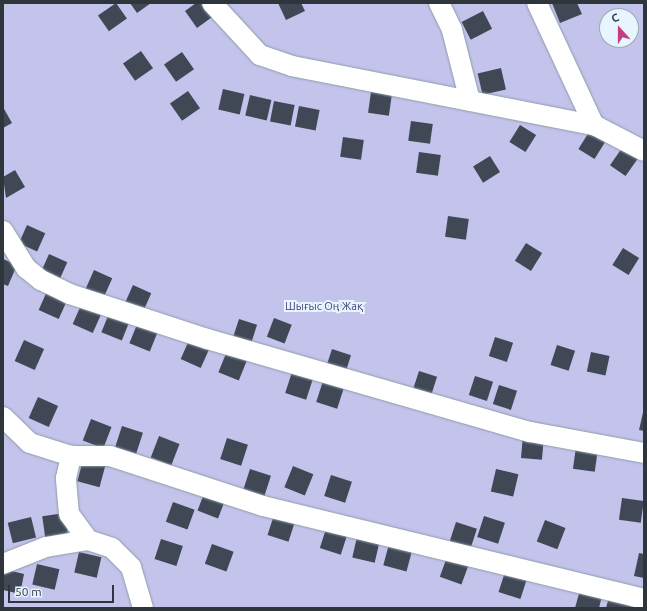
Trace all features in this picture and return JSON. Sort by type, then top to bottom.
[{"type":"lane","points":[[212,3],[260,55],[292,66],[594,125],[644,151]]},
{"type":"lane","points":[[439,3],[452,30],[470,101]]},
{"type":"lane","points":[[537,3],[594,125]]},
{"type":"lane","points":[[3,231],[26,268],[41,280],[70,294],[207,339],[530,432],[644,453]]},
{"type":"lane","points":[[3,417],[30,443],[71,456],[110,456],[263,506],[644,599]]},
{"type":"lane","points":[[71,456],[66,478],[69,514],[88,540]]},
{"type":"lane","points":[[3,564],[46,547],[88,540],[112,548],[131,567],[143,608]]},
{"type":"green space","name":"Шығыс Оң Жақ","points":[[3,3],[644,3],[644,608],[3,608]]},
{"type":"building","points":[[116,3],[127,19],[109,31],[98,16]]},
{"type":"building","points":[[130,3],[151,3],[137,13]]},
{"type":"building","points":[[196,3],[207,3],[215,15],[197,28],[185,11]]},
{"type":"building","points":[[278,3],[301,3],[305,11],[286,20]]},
{"type":"building","points":[[552,3],[577,3],[582,14],[560,23]]},
{"type":"building","points":[[483,11],[492,29],[471,40],[462,22]]},
{"type":"building","points":[[141,51],[153,68],[135,81],[123,64]]},
{"type":"building","points":[[182,52],[194,69],[176,82],[164,65]]},
{"type":"building","points":[[501,68],[506,89],[483,95],[478,73]]},
{"type":"building","points":[[223,89],[244,94],[240,114],[218,109]]},
{"type":"building","points":[[188,91],[200,108],[182,121],[170,104]]},
{"type":"building","points":[[371,92],[392,95],[389,116],[368,113]]},
{"type":"building","points":[[250,95],[271,100],[267,120],[245,115]]},
{"type":"building","points":[[274,101],[295,105],[291,126],[270,122]]},
{"type":"building","points":[[299,106],[320,110],[316,131],[295,127]]},
{"type":"building","points":[[3,107],[12,123],[3,128]]},
{"type":"building","points":[[411,121],[433,124],[430,144],[408,141]]},
{"type":"building","points":[[520,125],[536,135],[526,152],[509,142]]},
{"type":"building","points":[[589,132],[605,142],[595,159],[578,149]]},
{"type":"building","points":[[343,137],[364,140],[361,160],[340,157]]},
{"type":"building","points":[[622,148],[638,159],[626,176],[610,165]]},
{"type":"building","points":[[419,152],[441,155],[438,176],[416,173]]},
{"type":"building","points":[[490,156],[500,172],[483,183],[473,167]]},
{"type":"building","points":[[15,170],[25,187],[6,198],[3,177]]},
{"type":"building","points":[[448,216],[469,219],[466,240],[445,237]]},
{"type":"building","points":[[27,225],[45,233],[37,251],[19,243]]},
{"type":"building","points":[[526,243],[542,253],[531,271],[515,261]]},
{"type":"building","points":[[623,248],[639,258],[629,275],[612,265]]},
{"type":"building","points":[[49,254],[67,262],[59,280],[41,272]]},
{"type":"building","points":[[3,259],[17,265],[8,286],[3,284]]},
{"type":"building","points":[[94,270],[112,278],[104,297],[85,289]]},
{"type":"building","points":[[133,285],[151,293],[143,311],[125,303]]},
{"type":"building","points":[[48,289],[68,298],[59,319],[39,310]]},
{"type":"building","points":[[82,303],[102,312],[93,333],[73,324]]},
{"type":"building","points":[[110,311],[130,319],[122,341],[101,332]]},
{"type":"building","points":[[274,318],[292,325],[285,343],[267,337]]},
{"type":"building","points":[[239,319],[257,325],[251,344],[233,338]]},
{"type":"building","points":[[138,322],[158,330],[150,352],[129,343]]},
{"type":"building","points":[[495,337],[513,343],[507,362],[489,356]]},
{"type":"building","points":[[190,338],[210,347],[201,368],[181,359]]},
{"type":"building","points":[[24,340],[44,349],[35,370],[15,361]]},
{"type":"building","points":[[557,345],[575,351],[569,371],[551,365]]},
{"type":"building","points":[[332,349],[351,355],[345,374],[326,368]]},
{"type":"building","points":[[227,351],[247,359],[239,381],[218,372]]},
{"type":"building","points":[[591,352],[610,356],[605,376],[587,372]]},
{"type":"building","points":[[419,371],[437,377],[431,396],[413,390]]},
{"type":"building","points":[[292,372],[313,379],[306,400],[285,393]]},
{"type":"building","points":[[475,376],[493,382],[487,401],[469,395]]},
{"type":"building","points":[[323,381],[344,388],[337,409],[316,402]]},
{"type":"building","points":[[499,385],[517,391],[511,410],[493,404]]},
{"type":"building","points":[[38,397],[58,406],[49,427],[29,418]]},
{"type":"building","points":[[644,408],[644,431],[639,430]]},
{"type":"building","points":[[91,419],[112,427],[103,448],[83,440]]},
{"type":"building","points":[[122,426],[143,433],[136,454],[115,447]]},
{"type":"building","points":[[523,435],[544,437],[542,460],[521,458]]},
{"type":"building","points":[[159,436],[180,444],[171,465],[151,457]]},
{"type":"building","points":[[227,438],[248,445],[241,466],[220,459]]},
{"type":"building","points":[[576,447],[598,450],[595,472],[573,469]]},
{"type":"building","points":[[83,460],[105,466],[100,487],[77,481]]},
{"type":"building","points":[[293,466],[313,474],[305,496],[284,487]]},
{"type":"building","points":[[250,469],[271,476],[264,497],[243,490]]},
{"type":"building","points":[[496,469],[518,474],[513,497],[491,491]]},
{"type":"building","points":[[331,475],[352,482],[345,503],[324,496]]},
{"type":"building","points":[[205,491],[226,499],[218,518],[197,511]]},
{"type":"building","points":[[622,498],[644,501],[641,523],[619,520]]},
{"type":"building","points":[[173,502],[195,510],[187,530],[166,522]]},
{"type":"building","points":[[65,513],[68,534],[45,537],[42,516]]},
{"type":"building","points":[[274,515],[295,522],[288,542],[268,535]]},
{"type":"building","points":[[484,516],[505,523],[498,544],[477,537]]},
{"type":"building","points":[[31,517],[36,537],[13,543],[8,523]]},
{"type":"building","points":[[545,520],[566,528],[557,549],[537,541]]},
{"type":"building","points":[[456,522],[477,529],[470,551],[449,544]]},
{"type":"building","points":[[326,529],[347,536],[341,555],[320,548]]},
{"type":"building","points":[[357,537],[379,542],[375,563],[352,557]]},
{"type":"building","points":[[161,539],[183,546],[176,566],[155,559]]},
{"type":"building","points":[[212,544],[234,552],[226,572],[205,564]]},
{"type":"building","points":[[389,544],[412,550],[406,571],[383,565]]},
{"type":"building","points":[[79,552],[101,557],[97,578],[74,572]]},
{"type":"building","points":[[639,553],[644,554],[644,578],[634,576]]},
{"type":"building","points":[[447,557],[469,565],[461,585],[440,577]]},
{"type":"building","points":[[37,564],[59,569],[55,590],[32,584]]},
{"type":"building","points":[[3,569],[24,574],[20,594],[3,590]]},
{"type":"building","points":[[505,572],[527,579],[520,599],[499,592]]},
{"type":"building","points":[[580,590],[602,596],[599,608],[575,608]]},
{"type":"building","points":[[609,597],[632,603],[630,608],[606,608]]}]
